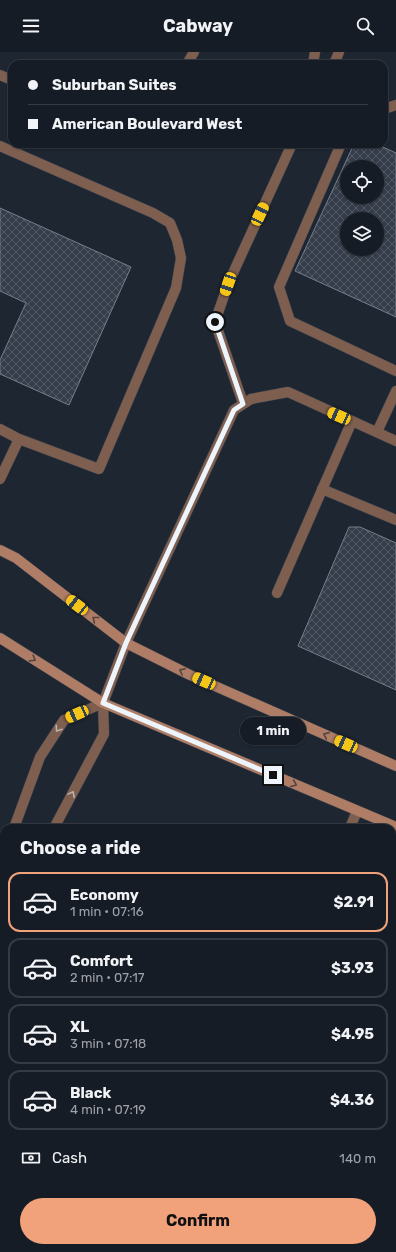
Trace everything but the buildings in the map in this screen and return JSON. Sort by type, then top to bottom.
[{"type":"main road","points":[[0,550],[16,558],[126,643],[190,674],[396,766]]},
{"type":"main road","points":[[0,638],[103,703],[389,824]]},
{"type":"street","points":[[0,146],[153,213],[170,223],[177,240],[181,258],[176,288],[99,469],[19,439],[0,429]]},
{"type":"street","points":[[247,401],[215,322],[228,284],[290,148]]},
{"type":"street","points":[[339,148],[279,287],[290,321],[396,371]]},
{"type":"street","points":[[376,432],[396,391]]},
{"type":"street","points":[[56,824],[104,734],[103,703],[126,643],[234,410],[247,401],[288,392],[396,441]]},
{"type":"street","points":[[277,593],[352,421]]},
{"type":"street","points":[[0,479],[19,439]]},
{"type":"street","points":[[322,489],[396,520]]},
{"type":"street","points":[[15,824],[40,757],[64,720],[103,703]]},
{"type":"street","points":[[352,824],[357,811]]},
{"type":"route","points":[[215,322],[243,404],[234,410],[126,643],[103,703],[273,775]]}]
